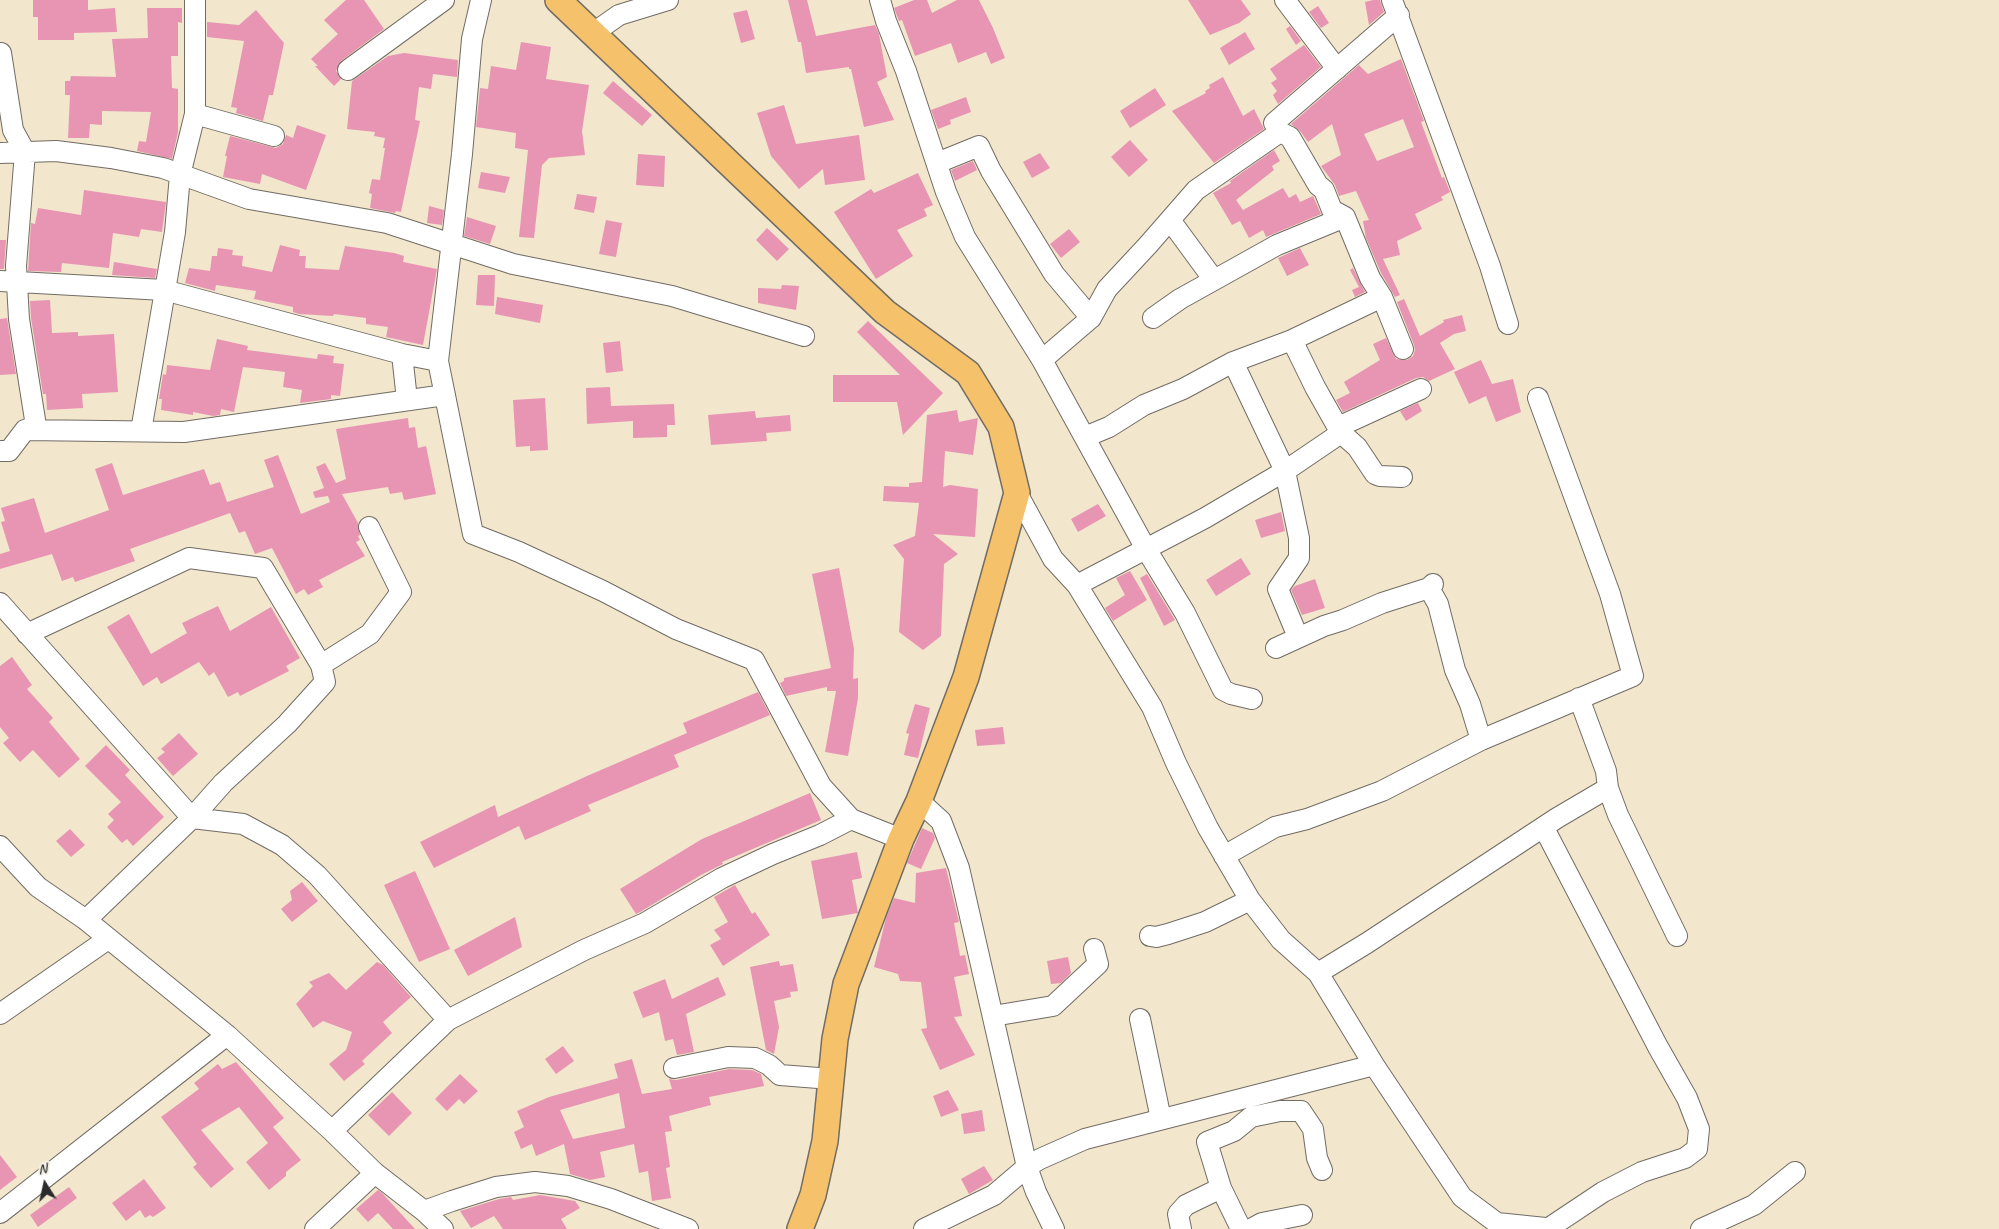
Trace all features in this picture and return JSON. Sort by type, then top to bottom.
[{"type":"main road","points":[[558,0],[885,312],[968,373],[1001,428],[1017,492],[966,678],[919,801],[901,839],[846,984],[835,1039],[825,1141],[812,1195],[800,1229]]},
{"type":"street","points":[[141,431],[175,232],[180,175],[196,114],[195,0]]},
{"type":"street","points":[[348,70],[444,0]]},
{"type":"street","points":[[480,0],[472,39],[462,154],[438,361],[473,534],[520,552],[603,591],[676,629],[754,660],[821,786],[851,819],[901,839]]},
{"type":"street","points":[[592,34],[620,15],[668,0]]},
{"type":"street","points":[[880,0],[946,192],[965,237],[1042,360],[1146,549],[1185,613],[1223,690],[1252,699]]},
{"type":"street","points":[[1285,0],[1337,69]]},
{"type":"street","points":[[1403,349],[1382,297],[1370,278],[1344,216],[1332,210],[1324,190],[1318,184],[1290,137],[1280,132],[1274,122],[1337,69],[1396,7],[1490,266],[1508,324]]},
{"type":"street","points":[[0,53],[13,130],[25,152],[16,266],[8,280],[19,320],[36,426],[25,430],[8,451],[0,451]]},
{"type":"street","points":[[196,114],[274,136]]},
{"type":"street","points":[[1042,360],[1091,318],[1107,289],[1196,190],[1280,132]]},
{"type":"street","points":[[937,163],[979,146],[991,171],[1054,274],[1091,318]]},
{"type":"street","points":[[0,153],[56,151],[111,158],[163,168],[250,199],[387,223],[512,264],[672,296],[804,336]]},
{"type":"street","points":[[1153,318],[1180,299],[1277,245],[1344,216]]},
{"type":"street","points":[[1170,220],[1214,280]]},
{"type":"street","points":[[8,280],[164,290],[402,354],[438,361]]},
{"type":"street","points":[[1085,437],[1109,427],[1144,406],[1182,389],[1233,362],[1292,340],[1382,297]]},
{"type":"street","points":[[1292,340],[1315,387],[1340,430],[1357,447],[1375,474],[1402,477]]},
{"type":"street","points":[[402,354],[407,400]]},
{"type":"street","points":[[1233,362],[1284,471],[1299,538],[1299,558],[1278,589],[1298,637]]},
{"type":"street","points":[[1076,585],[1146,549],[1284,471],[1340,430],[1421,389]]},
{"type":"street","points":[[25,430],[184,432],[445,395]]},
{"type":"street","points":[[1224,856],[1275,827],[1307,819],[1382,790],[1481,740],[1633,676],[1610,594],[1538,398]]},
{"type":"street","points":[[1017,492],[1054,559],[1076,585],[1152,707],[1176,763],[1224,856],[1250,900],[1281,940],[1318,973],[1374,1065],[1462,1197],[1495,1226],[1552,1228],[1603,1192],[1642,1172],[1685,1158],[1697,1149],[1699,1129],[1687,1098],[1544,828]]},
{"type":"street","points":[[322,665],[370,634],[401,592],[369,527]]},
{"type":"street","points":[[28,634],[189,558],[263,568],[322,665],[325,682],[287,724],[223,783],[192,818],[86,920]]},
{"type":"street","points":[[1276,648],[1382,602],[1431,586],[1438,604],[1455,670],[1470,704],[1481,740]]},
{"type":"street","points":[[0,603],[192,818],[243,824],[282,845],[317,875],[448,1020]]},
{"type":"street","points":[[1579,698],[1606,771],[1608,788],[1618,815],[1677,936]]},
{"type":"street","points":[[1318,973],[1608,788]]},
{"type":"street","points":[[919,801],[941,822],[959,868],[1027,1167],[1036,1192],[1054,1229]]},
{"type":"street","points":[[332,1131],[448,1020],[584,950],[645,923],[722,878],[772,854],[820,835],[851,819]]},
{"type":"street","points":[[0,846],[38,887],[86,920],[227,1035],[375,1173],[424,1211],[443,1229]]},
{"type":"street","points":[[1150,936],[1156,937],[1168,934],[1205,922],[1250,900]]},
{"type":"street","points":[[0,1014],[108,939]]},
{"type":"street","points":[[993,1016],[1053,1006],[1098,964],[1094,949]]},
{"type":"street","points":[[1140,1019],[1161,1119]]},
{"type":"street","points":[[0,1213],[227,1035]]},
{"type":"street","points":[[674,1068],[728,1057],[755,1058],[770,1065],[780,1075],[831,1079]]},
{"type":"street","points":[[924,1229],[994,1195],[1027,1167],[1084,1139],[1374,1065]]},
{"type":"street","points":[[1241,1229],[1221,1188],[1207,1142],[1234,1131],[1251,1117],[1280,1111],[1301,1111],[1313,1129],[1317,1158],[1322,1170]]},
{"type":"street","points":[[1701,1229],[1754,1205],[1796,1172]]},
{"type":"street","points":[[315,1229],[375,1173]]},
{"type":"street","points":[[424,1211],[452,1200],[496,1187],[535,1182],[568,1186],[611,1199],[688,1229]]},
{"type":"street","points":[[1181,1229],[1178,1214],[1186,1205],[1221,1188]]},
{"type":"street","points":[[1251,1229],[1262,1222],[1302,1215]]},
{"type":"building","points":[[33,0],[88,0],[88,10],[115,8],[117,32],[74,33],[74,40],[38,40],[38,17],[33,17]]},
{"type":"building","points":[[346,0],[364,0],[384,29],[341,61],[336,71],[341,79],[334,86],[311,59],[338,34],[324,20]]},
{"type":"building","points":[[788,0],[807,0],[816,36],[875,25],[879,34],[887,77],[877,82],[894,120],[864,127],[849,67],[806,73],[801,42],[798,42]]},
{"type":"building","points":[[914,0],[927,0],[932,13],[957,0],[979,0],[1005,58],[991,64],[986,52],[958,63],[951,43],[915,56],[902,20],[899,21],[894,8]]},
{"type":"building","points":[[1188,0],[1241,0],[1251,14],[1239,23],[1210,35]]},
{"type":"building","points":[[1380,0],[1384,12],[1369,25],[1365,2]]},
{"type":"building","points":[[1318,6],[1329,23],[1321,28],[1309,12]]},
{"type":"building","points":[[147,8],[182,8],[182,23],[178,22],[178,56],[171,56],[172,88],[178,89],[178,132],[172,159],[137,151],[139,141],[146,142],[151,112],[102,111],[102,125],[90,124],[89,138],[68,138],[70,95],[65,95],[65,81],[70,81],[71,76],[116,77],[112,39],[148,38]]},
{"type":"building","points":[[256,10],[284,43],[273,95],[269,95],[263,121],[236,113],[237,108],[231,107],[244,41],[207,37],[207,22],[239,25]]},
{"type":"building","points":[[747,10],[755,39],[741,43],[733,13]]},
{"type":"building","points":[[1290,26],[1301,41],[1296,45],[1286,29]]},
{"type":"building","points":[[1245,32],[1255,49],[1229,65],[1220,48]]},
{"type":"building","points":[[521,42],[551,47],[546,79],[589,85],[582,131],[585,155],[549,158],[542,165],[534,238],[519,237],[528,150],[515,148],[516,133],[476,127],[480,88],[488,89],[491,66],[516,70]]},
{"type":"building","points":[[1304,45],[1321,67],[1278,104],[1273,95],[1277,91],[1271,83],[1277,79],[1270,69]]},
{"type":"building","points":[[404,53],[458,60],[457,77],[433,74],[431,89],[419,87],[415,120],[420,121],[401,212],[396,211],[395,213],[370,208],[372,194],[369,193],[372,179],[380,180],[385,138],[374,136],[375,132],[347,129],[352,81],[388,56]]},
{"type":"building","points":[[1401,59],[1424,121],[1421,122],[1442,178],[1444,177],[1450,192],[1441,197],[1443,200],[1415,214],[1422,229],[1397,241],[1400,255],[1383,259],[1400,295],[1395,297],[1381,273],[1366,238],[1363,221],[1369,220],[1356,191],[1339,196],[1335,185],[1321,166],[1341,155],[1332,124],[1308,142],[1300,131],[1291,124],[1359,65],[1368,74]],"holes":[[[1403,119],[1414,147],[1377,161],[1364,134]]]},
{"type":"building","points":[[1223,77],[1243,116],[1254,109],[1264,129],[1214,163],[1172,111],[1206,93],[1205,91],[1210,88],[1209,85]]},
{"type":"building","points":[[613,81],[652,115],[642,126],[603,93]]},
{"type":"building","points":[[1155,88],[1166,105],[1130,128],[1120,111]]},
{"type":"building","points":[[966,97],[971,112],[950,120],[951,124],[938,129],[931,110]]},
{"type":"building","points":[[784,105],[796,144],[859,135],[865,180],[825,185],[823,169],[799,189],[771,156],[757,113]]},
{"type":"building","points":[[297,125],[326,135],[306,190],[262,174],[260,184],[223,177],[227,156],[225,156],[230,136],[276,148],[283,144],[286,135],[293,138]]},
{"type":"building","points":[[1130,140],[1148,160],[1129,177],[1111,157]]},
{"type":"building","points":[[1274,150],[1280,161],[1272,166],[1274,170],[1236,200],[1243,210],[1283,188],[1289,198],[1296,194],[1300,202],[1313,196],[1321,214],[1266,237],[1263,230],[1249,238],[1240,221],[1232,225],[1213,193],[1231,183],[1230,181]]},
{"type":"building","points":[[1040,153],[1050,168],[1032,178],[1023,162]]},
{"type":"building","points":[[638,154],[665,156],[664,187],[636,185]]},
{"type":"building","points":[[973,161],[977,170],[955,181],[951,170]]},
{"type":"building","points":[[481,172],[510,177],[505,193],[478,188]]},
{"type":"building","points":[[918,173],[933,205],[924,209],[927,216],[897,230],[913,256],[876,279],[834,212],[871,189],[874,193]]},
{"type":"building","points":[[84,190],[166,202],[162,232],[141,229],[139,237],[113,233],[109,268],[62,263],[61,272],[28,271],[31,223],[35,224],[38,208],[81,215]]},
{"type":"building","points":[[577,194],[597,197],[594,213],[574,209]]},
{"type":"building","points":[[429,206],[444,210],[442,225],[427,223]]},
{"type":"building","points":[[467,217],[496,226],[490,244],[464,236]]},
{"type":"building","points":[[606,220],[622,223],[616,257],[599,254]]},
{"type":"building","points":[[767,228],[789,249],[777,261],[756,240]]},
{"type":"building","points":[[1069,229],[1080,242],[1061,258],[1050,244]]},
{"type":"building","points":[[0,240],[6,240],[4,269],[0,269]]},
{"type":"building","points":[[280,245],[300,250],[299,256],[306,256],[305,268],[339,270],[345,246],[394,253],[404,256],[403,262],[437,269],[423,345],[386,337],[388,327],[366,324],[366,318],[334,314],[333,316],[299,314],[293,312],[293,307],[254,299],[256,291],[216,285],[215,291],[185,283],[189,268],[210,271],[212,256],[217,256],[218,248],[233,250],[232,255],[243,256],[242,266],[272,272]]},
{"type":"building","points":[[1300,248],[1309,265],[1287,276],[1278,258]]},
{"type":"building","points":[[114,262],[157,269],[155,278],[112,275]]},
{"type":"building","points":[[1353,268],[1365,292],[1355,297],[1352,290],[1359,287],[1350,270]]},
{"type":"building","points":[[478,275],[495,275],[494,306],[476,305]]},
{"type":"building","points":[[782,285],[799,286],[796,310],[758,303],[758,288],[781,289]]},
{"type":"building","points":[[497,297],[543,305],[540,323],[495,314]]},
{"type":"building","points":[[1404,299],[1420,336],[1444,322],[1443,320],[1462,315],[1466,331],[1454,334],[1440,343],[1455,369],[1429,381],[1423,377],[1416,378],[1343,412],[1336,400],[1350,393],[1344,382],[1380,360],[1373,344],[1386,338],[1396,359],[1407,360],[1413,356],[1414,345],[1397,302]]},
{"type":"building","points":[[50,300],[52,333],[78,332],[78,336],[114,334],[118,392],[82,394],[83,408],[47,410],[46,394],[43,394],[31,318],[30,301]]},
{"type":"building","points":[[7,318],[16,374],[0,375],[0,319]]},
{"type":"building","points":[[868,321],[943,393],[903,435],[897,402],[833,402],[833,375],[900,375],[857,332]]},
{"type":"building","points":[[217,339],[248,346],[247,350],[317,359],[318,354],[334,356],[333,363],[344,364],[340,396],[331,395],[331,399],[300,403],[302,390],[283,387],[285,372],[243,367],[234,412],[221,409],[220,415],[213,416],[193,412],[193,415],[161,410],[162,399],[159,399],[163,374],[166,375],[167,365],[210,370]]},
{"type":"building","points":[[620,341],[623,371],[606,373],[603,343]]},
{"type":"building","points":[[1481,360],[1492,384],[1513,379],[1521,412],[1496,422],[1486,396],[1469,404],[1454,372]]},
{"type":"building","points":[[610,387],[611,406],[674,404],[675,425],[667,425],[667,437],[633,438],[633,421],[587,424],[586,388]]},
{"type":"building","points":[[545,398],[548,450],[530,451],[530,446],[516,447],[513,400]]},
{"type":"building","points":[[1418,403],[1422,411],[1406,421],[1400,411]]},
{"type":"building","points":[[957,410],[959,422],[978,418],[973,455],[945,451],[943,487],[950,485],[978,489],[975,537],[933,534],[958,554],[944,564],[941,636],[923,650],[899,632],[904,559],[893,545],[915,536],[919,503],[883,501],[884,486],[909,487],[909,483],[922,482],[927,415]]},
{"type":"building","points":[[755,411],[756,418],[790,415],[791,431],[766,433],[767,441],[711,445],[708,415]]},
{"type":"building","points":[[408,418],[409,428],[415,427],[418,448],[426,446],[436,494],[404,500],[402,492],[390,494],[388,487],[342,494],[358,523],[360,535],[358,536],[360,540],[356,542],[365,556],[319,580],[323,587],[308,595],[304,589],[296,594],[272,548],[255,554],[245,531],[239,533],[230,513],[130,549],[135,561],[75,582],[73,577],[62,581],[52,554],[0,569],[0,554],[10,551],[1,522],[5,521],[1,508],[34,498],[45,533],[109,510],[95,469],[112,463],[123,495],[204,469],[210,485],[220,482],[227,502],[274,487],[264,460],[278,455],[301,514],[330,502],[328,496],[315,498],[313,492],[324,488],[316,467],[325,463],[336,483],[346,479],[336,429]]},
{"type":"building","points":[[1098,504],[1106,516],[1078,532],[1071,519]]},
{"type":"building","points":[[1281,512],[1285,531],[1261,538],[1255,520]]},
{"type":"building","points":[[1241,558],[1251,574],[1216,596],[1206,580]]},
{"type":"building","points":[[839,568],[854,649],[853,679],[858,678],[858,698],[848,756],[825,752],[836,691],[827,691],[827,687],[786,696],[780,683],[784,681],[784,678],[831,668],[812,574]]},
{"type":"building","points":[[1130,571],[1147,600],[1113,621],[1105,608],[1125,595],[1116,578]]},
{"type":"building","points":[[1147,574],[1175,620],[1164,626],[1140,578]]},
{"type":"building","points":[[1315,579],[1325,608],[1302,615],[1291,590],[1295,586]]},
{"type":"building","points":[[218,606],[230,631],[271,607],[300,658],[286,666],[289,671],[240,696],[238,692],[228,697],[214,672],[209,676],[199,662],[161,684],[157,677],[143,686],[107,627],[129,614],[151,654],[187,633],[182,623]]},
{"type":"building","points":[[12,657],[32,685],[27,689],[53,718],[49,722],[80,759],[59,778],[33,750],[20,762],[3,743],[9,738],[0,727],[0,666]]},
{"type":"building","points":[[758,692],[770,715],[674,755],[679,767],[588,805],[591,811],[525,840],[519,826],[434,868],[420,842],[495,805],[498,817],[687,733],[683,723]]},
{"type":"building","points":[[915,704],[930,708],[918,758],[904,755],[909,734],[906,733]]},
{"type":"building","points":[[1003,727],[1005,744],[977,746],[975,730]]},
{"type":"building","points":[[179,733],[198,754],[173,776],[157,758],[165,752],[161,749]]},
{"type":"building","points":[[106,745],[130,770],[125,775],[164,817],[133,846],[127,839],[122,843],[107,827],[114,820],[108,814],[121,802],[85,766]]},
{"type":"building","points":[[810,793],[821,820],[722,862],[723,864],[640,912],[636,914],[620,889],[702,839]]},
{"type":"building","points":[[922,828],[933,833],[935,838],[921,869],[907,863]]},
{"type":"building","points":[[70,829],[85,845],[71,857],[56,841]]},
{"type":"building","points":[[857,852],[862,878],[852,880],[858,913],[822,919],[811,861]]},
{"type":"building","points":[[946,868],[959,922],[954,923],[960,956],[965,955],[969,974],[954,977],[962,1016],[954,1017],[975,1055],[940,1070],[921,1029],[927,1028],[921,982],[900,981],[898,974],[874,967],[886,918],[894,898],[915,903],[916,873]]},
{"type":"building","points":[[415,871],[450,949],[419,962],[384,885]]},
{"type":"building","points":[[302,882],[318,901],[292,922],[281,909],[292,900],[290,891]]},
{"type":"building","points":[[735,885],[752,914],[755,912],[770,935],[723,966],[710,945],[721,939],[714,930],[728,922],[714,897]]},
{"type":"building","points":[[515,917],[522,947],[468,976],[454,950]]},
{"type":"building","points":[[1068,957],[1071,973],[1061,983],[1051,984],[1047,961]]},
{"type":"building","points":[[779,961],[780,966],[793,964],[798,991],[790,992],[791,997],[774,1001],[779,1027],[774,1054],[766,1050],[750,967]]},
{"type":"building","points":[[377,962],[383,965],[411,997],[383,1022],[392,1033],[362,1061],[365,1064],[344,1081],[329,1064],[346,1050],[352,1032],[323,1021],[313,1028],[296,1004],[313,986],[309,982],[329,973],[346,990]]},
{"type":"building","points":[[718,977],[726,995],[686,1014],[694,1052],[677,1055],[673,1039],[665,1041],[659,1012],[643,1018],[633,992],[665,979],[672,999]]},
{"type":"building","points":[[563,1046],[574,1061],[556,1074],[545,1059]]},
{"type":"building","points":[[632,1059],[642,1094],[672,1089],[669,1079],[676,1080],[729,1069],[752,1070],[761,1074],[764,1086],[709,1097],[711,1105],[669,1116],[672,1131],[665,1132],[670,1167],[666,1168],[671,1198],[652,1201],[648,1171],[639,1173],[634,1144],[600,1152],[605,1177],[590,1180],[570,1174],[564,1144],[536,1156],[532,1144],[521,1149],[514,1132],[524,1127],[517,1111],[549,1097],[618,1078],[614,1064]],"holes":[[[619,1093],[625,1128],[573,1139],[560,1110]]]},
{"type":"building","points":[[236,1062],[284,1118],[273,1127],[301,1160],[286,1172],[286,1176],[269,1190],[246,1162],[268,1143],[239,1107],[201,1130],[234,1169],[211,1188],[193,1167],[197,1164],[161,1117],[199,1089],[194,1083],[218,1064],[222,1069]]},
{"type":"building","points":[[460,1074],[478,1091],[464,1104],[459,1099],[447,1111],[435,1099]]},
{"type":"building","points":[[948,1090],[959,1110],[941,1117],[933,1096]]},
{"type":"building","points":[[392,1092],[412,1113],[389,1136],[368,1115]]},
{"type":"building","points":[[982,1110],[985,1131],[964,1134],[961,1114]]},
{"type":"building","points":[[0,1155],[17,1177],[0,1190]]},
{"type":"building","points":[[984,1166],[993,1180],[969,1194],[961,1179]]},
{"type":"building","points":[[144,1179],[166,1208],[153,1217],[150,1215],[145,1218],[140,1210],[126,1221],[112,1203]]},
{"type":"building","points":[[69,1187],[77,1198],[38,1227],[30,1215]]},
{"type":"building","points":[[378,1190],[415,1229],[393,1229],[378,1213],[368,1222],[356,1209]]},
{"type":"building","points":[[540,1195],[575,1201],[580,1208],[561,1219],[567,1229],[503,1229],[494,1216],[471,1228],[460,1211],[499,1199],[511,1197],[513,1200]]}]
